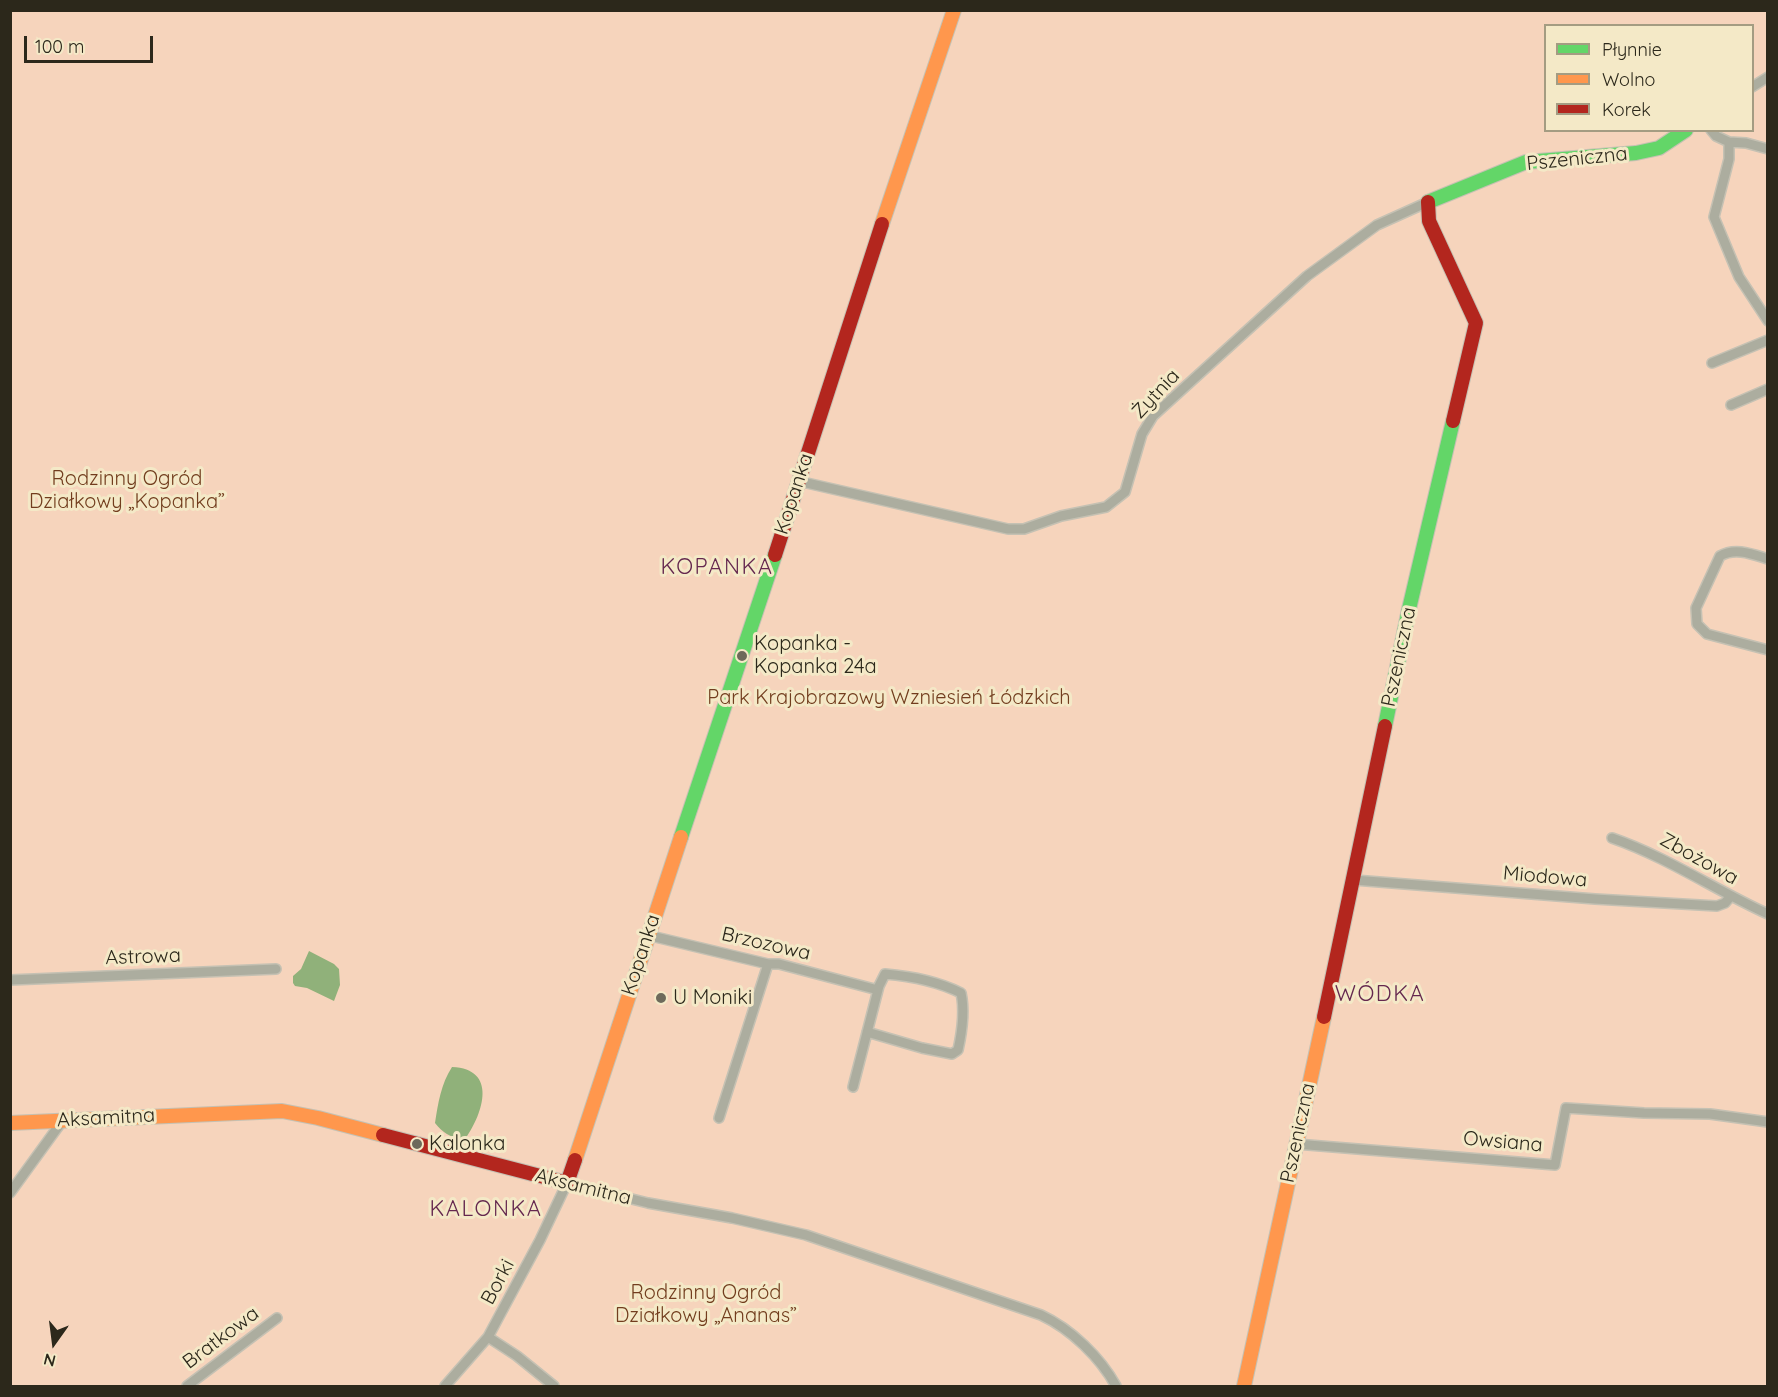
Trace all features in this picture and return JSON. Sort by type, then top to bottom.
[{"type":"street","name":"Kopanka","points":[[567,1183],[954,10]]},
{"type":"street","points":[[1754,86],[1767,77]]},
{"type":"street","name":"Pszeniczna","points":[[1244,1386],[1409,609],[1476,323],[1429,220],[1428,202],[1526,162],[1636,153],[1659,148],[1683,132]]},
{"type":"street","points":[[1713,132],[1729,142],[1746,143],[1767,149]]},
{"type":"street","points":[[1729,142],[1729,159],[1714,217],[1739,278],[1767,321]]},
{"type":"street","name":"Żytnia","points":[[798,481],[1008,530],[1024,529],[1061,516],[1106,507],[1125,492],[1142,434],[1154,416],[1307,276],[1377,225],[1428,202]]},
{"type":"street","points":[[1712,363],[1767,340]]},
{"type":"street","points":[[1731,405],[1767,389]]},
{"type":"street","points":[[1767,559],[1743,552],[1728,551],[1720,556],[1696,608],[1697,624],[1707,634],[1767,650]]},
{"type":"street","name":"Zbożowa","points":[[1612,838],[1667,860],[1730,897],[1767,914]]},
{"type":"street","name":"Miodowa","points":[[1353,880],[1717,906],[1725,903],[1730,897]]},
{"type":"street","name":"Brzozowa","points":[[647,935],[768,964],[779,964],[878,990]]},
{"type":"street","points":[[719,1118],[768,964]]},
{"type":"street","name":"Astrowa","points":[[10,980],[276,969]]},
{"type":"street","points":[[853,1087],[867,1032],[878,990],[885,974],[951,988],[961,993],[961,1036],[958,1050],[952,1054],[867,1032]]},
{"type":"street","name":"Owsiana","points":[[1296,1144],[1556,1165],[1566,1108],[1710,1114],[1767,1122]]},
{"type":"street","name":"Aksamitna","points":[[10,1123],[276,1110],[290,1112],[648,1203],[732,1218],[806,1235],[1041,1315],[1056,1323],[1078,1341],[1108,1373],[1116,1386]]},
{"type":"street","points":[[10,1193],[63,1120]]},
{"type":"street","name":"Borki","points":[[445,1386],[488,1338],[540,1240],[567,1183]]},
{"type":"street","name":"Bratkowa","points":[[186,1386],[277,1318]]},
{"type":"street","points":[[488,1338],[517,1356],[554,1386]]},
{"type":"green space","name":"Park Krajobrazowy Wzniesień Łódzkich","points":[[11,11],[1767,11],[1767,1386],[11,1386]]},
{"type":"shaded area","points":[[309,951],[339,969],[340,985],[334,1001],[307,988],[295,986],[293,983],[293,976],[301,969]]},
{"type":"shaded area","points":[[452,1067],[467,1070],[476,1075],[483,1094],[477,1117],[466,1138],[449,1135],[435,1123],[443,1087]]},
{"type":"traffic: fast","points":[[1428,202],[1526,162],[1636,153],[1659,148],[1683,132]]},
{"type":"traffic: fast","points":[[1385,726],[1409,609],[1453,421]]},
{"type":"traffic: fast","points":[[681,837],[775,555]]},
{"type":"traffic: slow","points":[[882,224],[954,10]]},
{"type":"traffic: slow","points":[[575,1160],[681,837]]},
{"type":"traffic: slow","points":[[1244,1386],[1324,1017]]},
{"type":"traffic: slow","points":[[10,1123],[282,1111],[383,1135]]},
{"type":"traffic: jam","points":[[1428,202],[1429,221],[1476,323],[1453,421]]},
{"type":"traffic: jam","points":[[775,555],[882,224]]},
{"type":"traffic: jam","points":[[1324,1017],[1385,726]]},
{"type":"traffic: jam","points":[[383,1135],[567,1183],[575,1160]]},
{"type":"place","name":"Kopanka - Kopanka 24a","points":[[742,656]]},
{"type":"place","name":"U Moniki","points":[[661,998]]},
{"type":"place","name":"Kalonka","points":[[417,1144]]},
{"type":"district","name":"KOPANKA","points":[[717,567]]},
{"type":"district","name":"WÓDKA","points":[[1380,994]]},
{"type":"district","name":"KALONKA","points":[[486,1209]]},
{"type":"park label","name":"Rodzinny Ogród Działkowy „Kopanka”","points":[[127,490]]},
{"type":"park label","name":"Rodzinny Ogród Działkowy „Ananas”","points":[[706,1304]]}]
